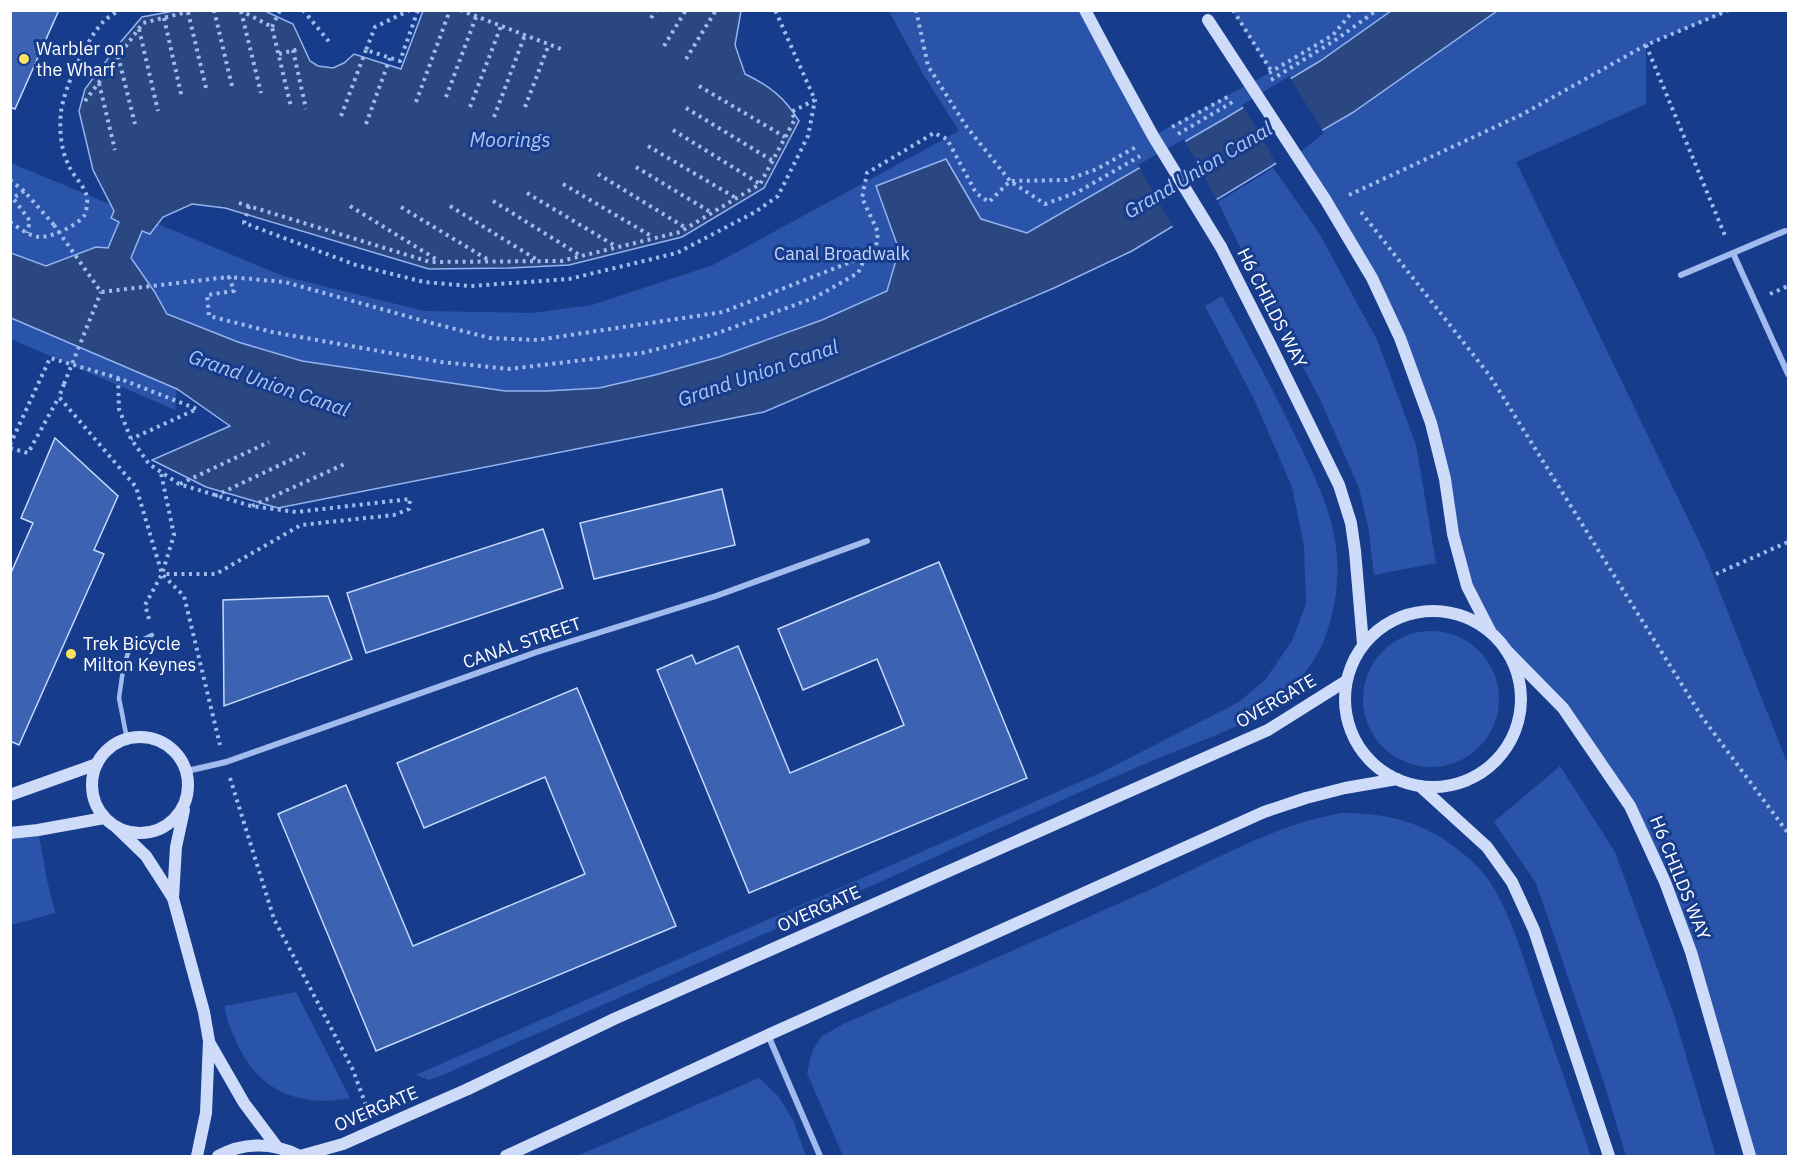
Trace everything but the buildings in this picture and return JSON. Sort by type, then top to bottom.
[{"type":"street","name":"H6 CHILDS WAY","points":[[1085,10],[1153,136],[1221,247],[1339,485],[1351,523],[1363,644]]},
{"type":"street","points":[[1205,15],[1325,199],[1372,278],[1400,338],[1431,423],[1445,479],[1453,534],[1467,586],[1491,633],[1506,650],[1517,672],[1521,698],[1518,722],[1507,745],[1491,765],[1470,778],[1446,786],[1420,786],[1397,779],[1377,767],[1360,749],[1350,728],[1345,705],[1346,681],[1363,644],[1384,625],[1410,613],[1439,611],[1467,617],[1491,633]]},
{"type":"street","points":[[1681,275],[1785,231]]},
{"type":"street","points":[[1733,253],[1788,374]]},
{"type":"street","name":"CANAL STREET","points":[[187,771],[226,762],[537,652],[716,596],[867,541]]},
{"type":"street","name":"H6 CHILDS WAY","points":[[1506,650],[1563,708],[1630,806],[1665,882],[1691,952],[1750,1156]]},
{"type":"street","name":"OVERGATE","points":[[300,1156],[343,1144],[468,1089],[614,1019],[1268,730],[1346,681]]},
{"type":"street","points":[[172,898],[176,847],[189,787],[187,771],[180,757],[170,747],[156,739],[127,738],[104,753],[97,764],[93,777],[93,792],[96,806],[104,818],[146,856],[172,898],[204,1012],[209,1041],[206,1113],[197,1156]]},
{"type":"street","points":[[10,795],[97,764]]},
{"type":"street","points":[[506,1156],[768,1035],[1264,812],[1345,788],[1397,779]]},
{"type":"street","points":[[1420,786],[1487,847],[1512,882],[1534,930],[1609,1156]]},
{"type":"street","points":[[117,828],[132,833],[149,833],[164,827],[177,817],[185,803]]},
{"type":"street","points":[[10,833],[104,818]]},
{"type":"street","points":[[768,1035],[820,1156]]},
{"type":"street","points":[[209,1041],[244,1102],[276,1147]]},
{"type":"street","points":[[218,1156],[231,1150],[254,1145],[276,1147],[300,1156]]},
{"type":"lane","points":[[127,738],[119,698],[123,670],[130,646],[152,635]]},
{"type":"path","points":[[10,222],[27,233],[39,237],[54,235],[84,216],[88,200],[69,167],[62,144],[61,112],[69,84],[84,49],[103,22],[118,10]]},
{"type":"path","points":[[85,101],[143,23],[195,10]]},
{"type":"path","points":[[214,10],[232,86]]},
{"type":"path","points":[[280,10],[272,27],[291,107]]},
{"type":"path","points":[[303,10],[331,44]]},
{"type":"path","points":[[341,116],[375,27],[410,10]]},
{"type":"path","points":[[366,50],[400,60],[418,10]]},
{"type":"path","points":[[416,102],[450,10]]},
{"type":"path","points":[[460,10],[561,49]]},
{"type":"path","points":[[651,18],[656,10]]},
{"type":"path","points":[[664,46],[686,10]]},
{"type":"path","points":[[686,59],[716,10]]},
{"type":"path","points":[[249,206],[244,223],[356,265],[424,282],[470,286],[569,279],[677,253],[755,212],[778,196],[808,136],[815,100],[775,10]]},
{"type":"path","points":[[916,10],[928,66],[966,126],[1010,181],[1045,204],[1078,192],[1150,151]]},
{"type":"path","points":[[1260,78],[1333,35],[1354,10]]},
{"type":"path","points":[[1262,85],[1337,39],[1377,10]]},
{"type":"path","points":[[1342,188],[1348,196],[1523,114],[1646,45],[1729,10]]},
{"type":"path","points":[[241,11],[272,27]]},
{"type":"path","points":[[241,11],[261,93]]},
{"type":"path","points":[[188,12],[207,92]]},
{"type":"path","points":[[446,98],[477,17]]},
{"type":"path","points":[[164,18],[182,98]]},
{"type":"path","points":[[470,107],[501,26]]},
{"type":"path","points":[[139,29],[158,111]]},
{"type":"path","points":[[494,117],[525,35]]},
{"type":"path","points":[[525,107],[549,44]]},
{"type":"path","points":[[1646,45],[1733,253]]},
{"type":"path","points":[[279,54],[299,49]]},
{"type":"path","points":[[292,51],[306,109]]},
{"type":"path","points":[[118,56],[135,124]]},
{"type":"path","points":[[366,124],[390,58]]},
{"type":"path","points":[[99,83],[114,150]]},
{"type":"path","points":[[699,86],[785,137]]},
{"type":"path","points":[[1169,129],[1240,89]]},
{"type":"path","points":[[1170,139],[1242,97]]},
{"type":"path","points":[[239,203],[430,262],[561,261],[680,232],[760,184],[795,119],[791,112],[815,100]]},
{"type":"path","points":[[686,108],[773,161]]},
{"type":"path","points":[[673,130],[760,184]]},
{"type":"path","points":[[101,292],[229,277],[285,282],[490,338],[537,340],[723,312],[866,256],[876,247],[878,232],[862,198],[867,173],[934,133],[946,139],[976,194],[989,202],[1010,181],[1066,180],[1097,169],[1138,146]]},
{"type":"path","points":[[648,146],[736,198]]},
{"type":"path","points":[[636,166],[712,213]]},
{"type":"path","points":[[598,174],[686,228]]},
{"type":"path","points":[[10,180],[24,191],[54,225],[101,292]]},
{"type":"path","points":[[563,184],[654,238]]},
{"type":"path","points":[[24,191],[13,198],[30,221],[27,233]]},
{"type":"path","points":[[527,193],[616,247]]},
{"type":"path","points":[[493,201],[581,256]]},
{"type":"path","points":[[1355,205],[1490,376],[1702,717],[1788,833]]},
{"type":"path","points":[[350,206],[440,262]]},
{"type":"path","points":[[450,206],[541,262]]},
{"type":"path","points":[[401,207],[491,262]]},
{"type":"path","points":[[229,277],[234,291],[207,295],[209,316],[272,332],[441,362],[509,369],[642,353],[712,335],[814,298],[858,273],[866,256]]},
{"type":"path","points":[[64,384],[101,292]]},
{"type":"path","points":[[59,397],[28,453],[10,446],[50,358],[118,378],[197,409],[131,439]]},
{"type":"path","points":[[118,378],[119,409],[131,439],[149,464],[179,484],[251,506],[296,512],[410,499],[409,509],[394,515],[302,525],[216,574],[162,574]]},
{"type":"path","points":[[179,484],[269,442]]},
{"type":"path","points":[[214,496],[305,453]]},
{"type":"path","points":[[251,506],[346,463]]},
{"type":"path","points":[[152,635],[145,605],[162,574],[174,535],[162,473]]},
{"type":"path","points":[[1716,574],[1788,542]]},
{"type":"green space","name":"Canal Broadwalk","points":[[889,11],[1085,11],[1153,136],[1271,72],[1233,11],[1392,11],[1320,61],[1027,233],[981,219],[946,159],[876,186],[899,250],[887,290],[822,320],[719,357],[599,388],[505,391],[302,361],[238,342],[11,253],[11,163],[283,276],[424,311],[531,313],[592,305],[713,265],[959,131],[923,74]]},
{"type":"green space","points":[[1497,11],[1729,11],[1646,45],[1646,104],[1516,162],[1705,554],[1788,765],[1788,1156],[1750,1156],[1691,952],[1630,806],[1563,708],[1491,633],[1467,586],[1445,479],[1400,338],[1296,155],[1319,132],[1352,113]]},
{"type":"green space","points":[[1273,168],[1319,233],[1377,340],[1416,445],[1436,563],[1374,575],[1368,526],[1359,488],[1319,397],[1256,280],[1218,202]]},
{"type":"green space","points":[[1222,296],[1273,391],[1314,477],[1325,502],[1337,552],[1334,607],[1321,648],[1300,679],[1274,705],[1226,731],[1100,783],[445,1074],[429,1080],[416,1075],[1100,773],[1239,702],[1265,680],[1292,641],[1306,604],[1304,546],[1292,487],[1254,399],[1205,306]]},
{"type":"green space","points":[[11,318],[177,389],[175,410],[11,339]]},
{"type":"green space","points":[[1431,631],[1457,636],[1469,642],[1479,651],[1488,661],[1494,673],[1499,699],[1494,725],[1488,737],[1479,747],[1469,756],[1457,762],[1431,767],[1405,762],[1393,756],[1383,747],[1374,737],[1368,725],[1363,699],[1368,673],[1374,661],[1383,651],[1393,642],[1405,636]]},
{"type":"green space","points":[[1560,766],[1615,852],[1673,1012],[1716,1156],[1626,1156],[1604,1083],[1536,883],[1494,822]]},
{"type":"green space","points":[[1342,813],[1390,817],[1420,826],[1461,852],[1487,878],[1498,896],[1518,942],[1591,1156],[843,1156],[807,1073],[812,1052],[821,1037],[843,1024],[1103,911],[1264,836]]},
{"type":"green space","points":[[11,828],[38,830],[55,913],[11,925]]},
{"type":"green space","points":[[296,992],[350,1098],[313,1100],[281,1092],[255,1072],[236,1041],[227,1020],[225,1006]]},
{"type":"green space","points":[[759,1078],[778,1096],[793,1120],[806,1156],[577,1156]]},
{"type":"water","points":[[174,11],[265,11],[293,24],[310,61],[318,66],[333,68],[344,63],[354,54],[401,69],[423,11],[741,11],[735,45],[745,74],[776,93],[799,121],[764,188],[682,237],[569,265],[429,269],[225,208],[192,204],[163,217],[150,234],[142,231],[131,258],[167,314],[238,342],[302,361],[505,391],[546,391],[599,388],[719,357],[822,320],[887,291],[899,250],[876,186],[946,159],[981,219],[1027,233],[1320,61],[1391,11],[1497,11],[1352,113],[1319,132],[1293,153],[1132,251],[1054,288],[764,412],[278,508],[206,487],[152,460],[230,426],[177,389],[11,318],[11,253],[46,266],[96,247],[108,248],[119,222],[111,218],[114,211],[93,170],[79,111],[85,89],[142,17]]},
{"type":"pier","points":[[1289,76],[1324,133],[1278,166],[1242,105]]},
{"type":"pier","points":[[1184,139],[1218,202],[1174,229],[1138,165]]},
{"type":"place","name":"Warbler on the Wharf","points":[[24,59]]},
{"type":"place","name":"Trek Bicycle Milton Keynes","points":[[71,654]]},
{"type":"water label","name":"Moorings","points":[[510,140]]},
{"type":"water label","name":"Grand Union Canal","points":[[1198,170]]},
{"type":"water label","name":"Grand Union Canal","points":[[758,373]]},
{"type":"water label","name":"Grand Union Canal","points":[[269,383]]}]
